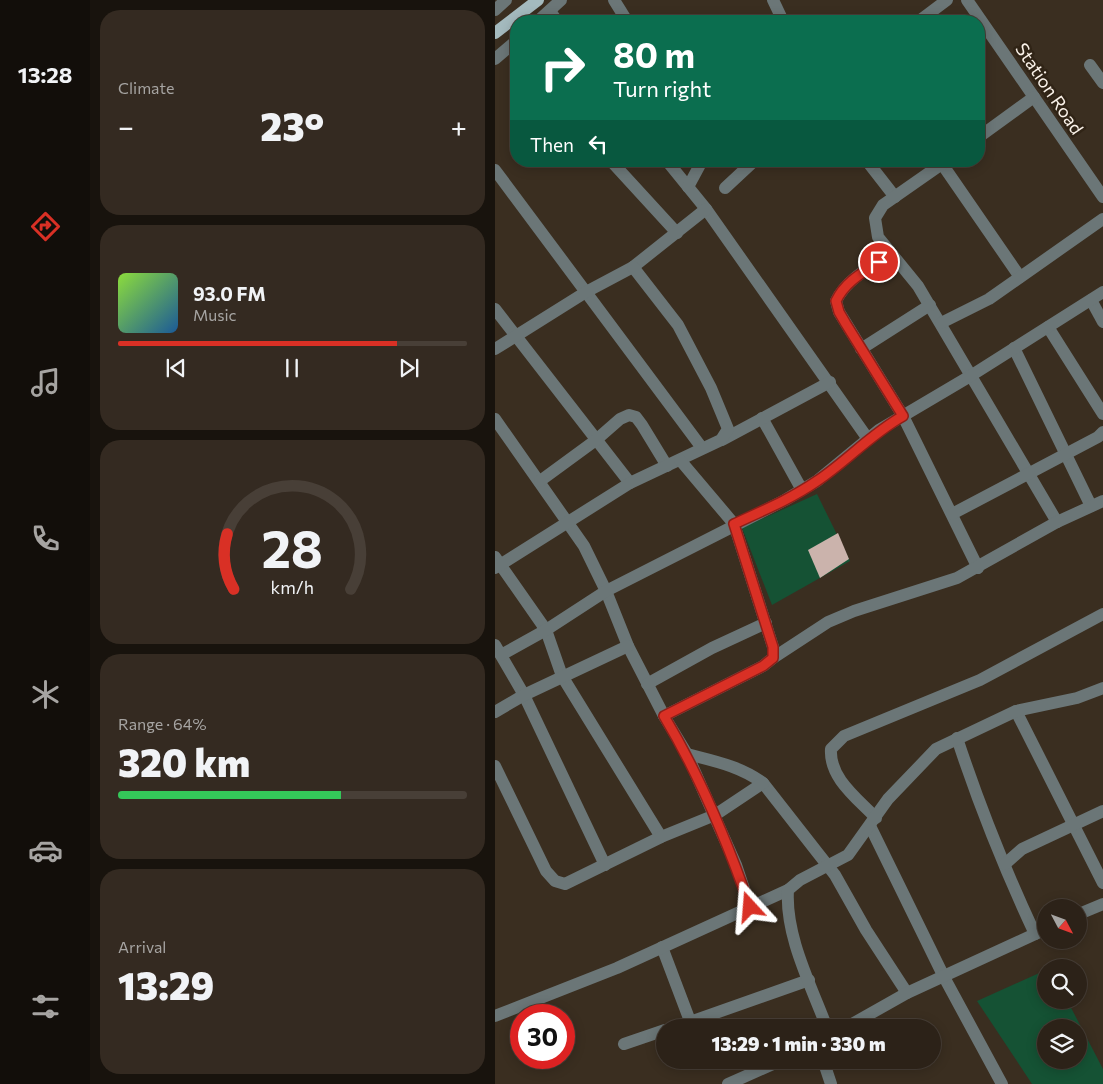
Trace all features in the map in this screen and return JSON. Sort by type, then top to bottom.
[{"type":"main road","points":[[518,15],[538,0]]},
{"type":"main road","points":[[495,33],[510,21]]},
{"type":"street","points":[[495,10],[505,0]]},
{"type":"street","points":[[554,15],[561,0]]},
{"type":"street","points":[[614,0],[623,15]]},
{"type":"street","points":[[773,0],[780,15]]},
{"type":"street","points":[[927,15],[947,0]]},
{"type":"street","name":"Station Road","points":[[967,0],[977,15]]},
{"type":"street","name":"Station Road","points":[[985,26],[1103,197]]},
{"type":"street","points":[[495,59],[510,48]]},
{"type":"street","points":[[1089,65],[1103,83]]},
{"type":"street","points":[[985,133],[1034,97]]},
{"type":"street","points":[[616,167],[677,233]]},
{"type":"street","points":[[672,167],[705,209],[830,382],[868,439]]},
{"type":"street","points":[[688,187],[699,167]]},
{"type":"street","points":[[725,188],[748,167]]},
{"type":"street","points":[[872,167],[895,196]]},
{"type":"street","points":[[936,167],[883,205],[875,218],[878,236],[919,286],[1057,522]]},
{"type":"street","points":[[946,167],[1020,277]]},
{"type":"street","points":[[495,170],[702,448]]},
{"type":"street","points":[[495,349],[586,292],[633,267],[705,209]]},
{"type":"street","points":[[941,324],[989,299],[1103,219]]},
{"type":"street","points":[[892,254],[853,280],[841,292],[836,301],[839,312],[903,416],[977,568]]},
{"type":"street","points":[[633,267],[678,324],[692,350],[728,429],[721,440]]},
{"type":"street","points":[[605,865],[523,695],[498,650],[546,630],[606,591],[802,490],[817,481],[868,439],[1103,292]]},
{"type":"street","points":[[1091,300],[1103,322]]},
{"type":"street","points":[[861,349],[930,305]]},
{"type":"street","points":[[495,309],[517,335],[629,483]]},
{"type":"street","points":[[1048,327],[1103,414]]},
{"type":"street","points":[[1014,348],[1091,506]]},
{"type":"street","points":[[661,837],[562,676],[546,630],[497,563],[629,483],[721,440],[830,382]]},
{"type":"street","points":[[540,481],[596,440],[620,418],[629,415],[636,417],[667,466]]},
{"type":"street","points":[[762,418],[802,490]]},
{"type":"street","points":[[495,419],[584,546],[606,591],[628,646],[664,716],[687,754],[715,815],[750,907]]},
{"type":"street","points":[[951,514],[1098,437],[1103,432]]},
{"type":"street","points":[[680,460],[734,524],[773,647],[773,658]]},
{"type":"street","points":[[664,716],[763,666],[828,622],[854,611],[936,586],[977,568],[1057,522],[1103,501]]},
{"type":"street","points":[[1003,1084],[944,977],[873,822],[834,772],[830,759],[831,749],[844,736],[996,672],[1103,614]]},
{"type":"street","points":[[647,684],[712,648],[766,623]]},
{"type":"street","points":[[495,712],[523,695],[628,646]]},
{"type":"street","points":[[495,1016],[617,968],[788,890],[800,880],[848,855],[888,799],[937,749],[1016,711],[1077,698],[1103,688]]},
{"type":"street","points":[[1016,711],[1103,883]]},
{"type":"street","points":[[957,738],[980,806],[1015,892],[1037,925]]},
{"type":"street","points":[[687,754],[730,764],[748,772],[763,782],[829,866],[907,994]]},
{"type":"street","points":[[495,766],[546,871],[555,881],[565,884],[661,837],[715,815],[763,782]]},
{"type":"street","points":[[1005,864],[1022,849],[1103,811]]},
{"type":"street","points":[[788,890],[787,908],[809,980],[824,1019]]},
{"type":"street","points":[[1087,911],[1103,904]]},
{"type":"street","points":[[861,1019],[907,994],[1037,933]]},
{"type":"street","points":[[662,948],[690,1019]]},
{"type":"street","points":[[697,1019],[809,980]]},
{"type":"street","points":[[624,1044],[656,1033]]},
{"type":"street","points":[[727,1084],[761,1069]]},
{"type":"street","points":[[826,1069],[831,1084]]},
{"type":"green space","points":[[817,494],[850,561],[772,605],[742,528]]},
{"type":"green space","points":[[1037,974],[1037,1009],[1072,1009],[1077,1019],[1037,1019],[1037,1069],[1087,1069],[1087,1038],[1103,1069],[1103,1084],[1032,1084],[977,1001]]},
{"type":"building","points":[[838,533],[849,559],[820,578],[808,550]]},
{"type":"route","points":[[750,907],[736,865],[715,815],[687,754],[664,716],[763,666],[773,658],[773,647],[734,524],[785,500],[817,481],[879,430],[903,416],[839,312],[836,301],[841,292],[853,280],[879,262]]}]
